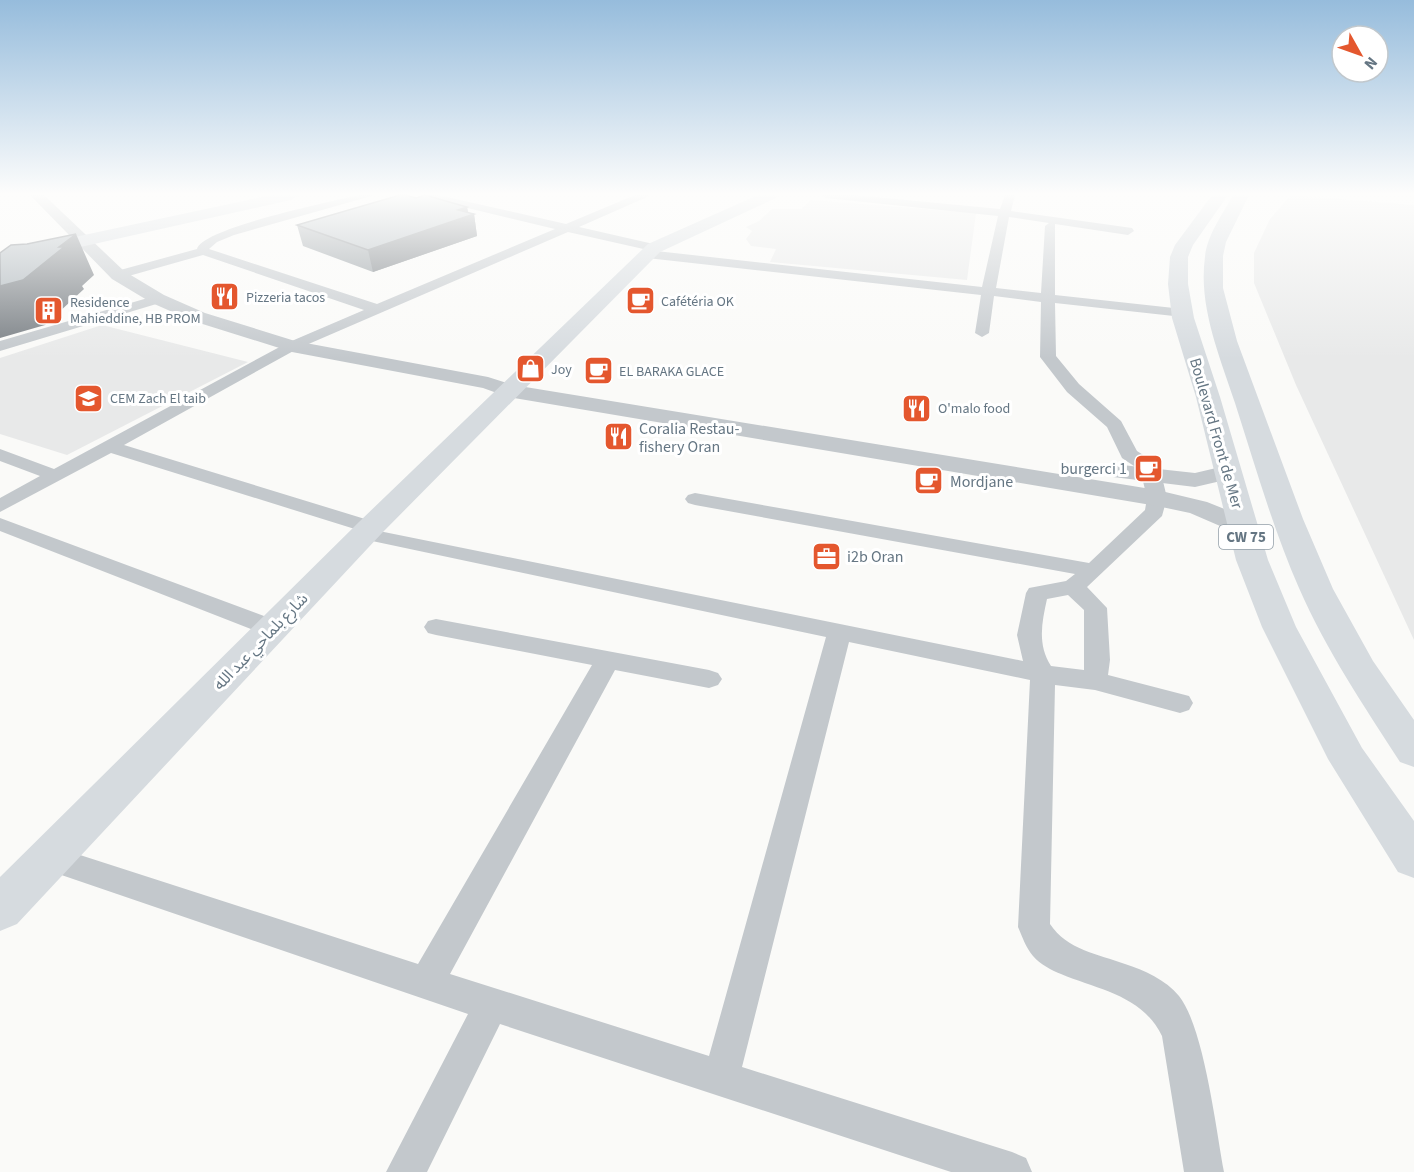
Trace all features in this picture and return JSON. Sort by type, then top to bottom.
[{"type":"main road","points":[[0,259],[39,250]]},
{"type":"main road","points":[[1171,250],[1178,272]]},
{"type":"main road","name":"Boulevard Front de Mer","points":[[1182,250],[1178,272],[1183,313],[1252,560],[1285,638],[1348,759],[1414,858]]},
{"type":"main road","name":"CW 75","points":[[1216,250],[1213,288],[1226,340],[1288,519],[1316,589],[1354,659],[1414,751]]},
{"type":"main road","name":"شارع بلماحي عبد الله","points":[[4,898],[49,858],[368,531],[506,384],[651,251]]},
{"type":"street","points":[[93,250],[118,275],[158,299],[199,317],[292,346],[506,384],[1155,487],[1243,526]]},
{"type":"street","points":[[0,506],[292,346],[514,250]]},
{"type":"street","points":[[646,250],[1183,313]]},
{"type":"street","points":[[982,333],[996,250]]},
{"type":"street","points":[[1049,250],[1048,357],[1073,388],[1115,425],[1129,454],[1144,464],[1155,487],[1155,512],[1100,565],[1073,587],[1037,593],[1029,626],[1031,657],[1043,674],[1034,927],[1037,937],[1055,954],[1148,990],[1164,1003],[1174,1018],[1179,1033],[1204,1172]]},
{"type":"street","points":[[118,275],[203,251],[376,309]]},
{"type":"street","points":[[0,346],[158,299]]},
{"type":"street","points":[[108,446],[368,531],[839,633],[1043,674],[1095,681],[1180,703]]},
{"type":"street","points":[[0,455],[54,475]]},
{"type":"street","points":[[1155,487],[1229,472]]},
{"type":"street","points":[[695,499],[1092,570]]},
{"type":"street","points":[[0,524],[272,628]]},
{"type":"street","points":[[1073,587],[1095,608],[1098,660],[1095,681]]},
{"type":"street","points":[[436,627],[709,679]]},
{"type":"street","points":[[721,1078],[839,633]]},
{"type":"street","points":[[426,983],[608,660]]},
{"type":"street","points":[[49,858],[996,1170]]},
{"type":"street","points":[[406,1172],[492,1004]]},
{"type":"shaded area","points":[[776,250],[971,250],[967,280],[770,262]]},
{"type":"shaded area","points":[[1256,250],[1414,250],[1414,640],[1296,385],[1254,283]]},
{"type":"shaded area","name":"CEM Zach El taib","points":[[102,325],[248,362],[67,455],[0,434],[0,358]]},
{"type":"building","points":[[5,250],[61,250],[23,280],[0,286],[0,253]]},
{"type":"place","name":"Pizzeria tacos","points":[[225,297]]},
{"type":"place","name":"Cafétéria OK","points":[[640,301]]},
{"type":"place","name":"Residence Mahieddine, HB PROM","points":[[49,310]]},
{"type":"place","name":"Joy","points":[[530,369]]},
{"type":"place","name":"EL BARAKA GLACE","points":[[598,371]]},
{"type":"place","name":"CEM Zach El taib","points":[[89,398]]},
{"type":"place","name":"O'malo food","points":[[917,408]]},
{"type":"place","name":"Coralia Restau- fishery Oran","points":[[618,437]]},
{"type":"place","name":"burgerci 1","points":[[1148,468]]},
{"type":"place","name":"Mordjane","points":[[929,481]]},
{"type":"place","name":"i2b Oran","points":[[826,556]]}]
